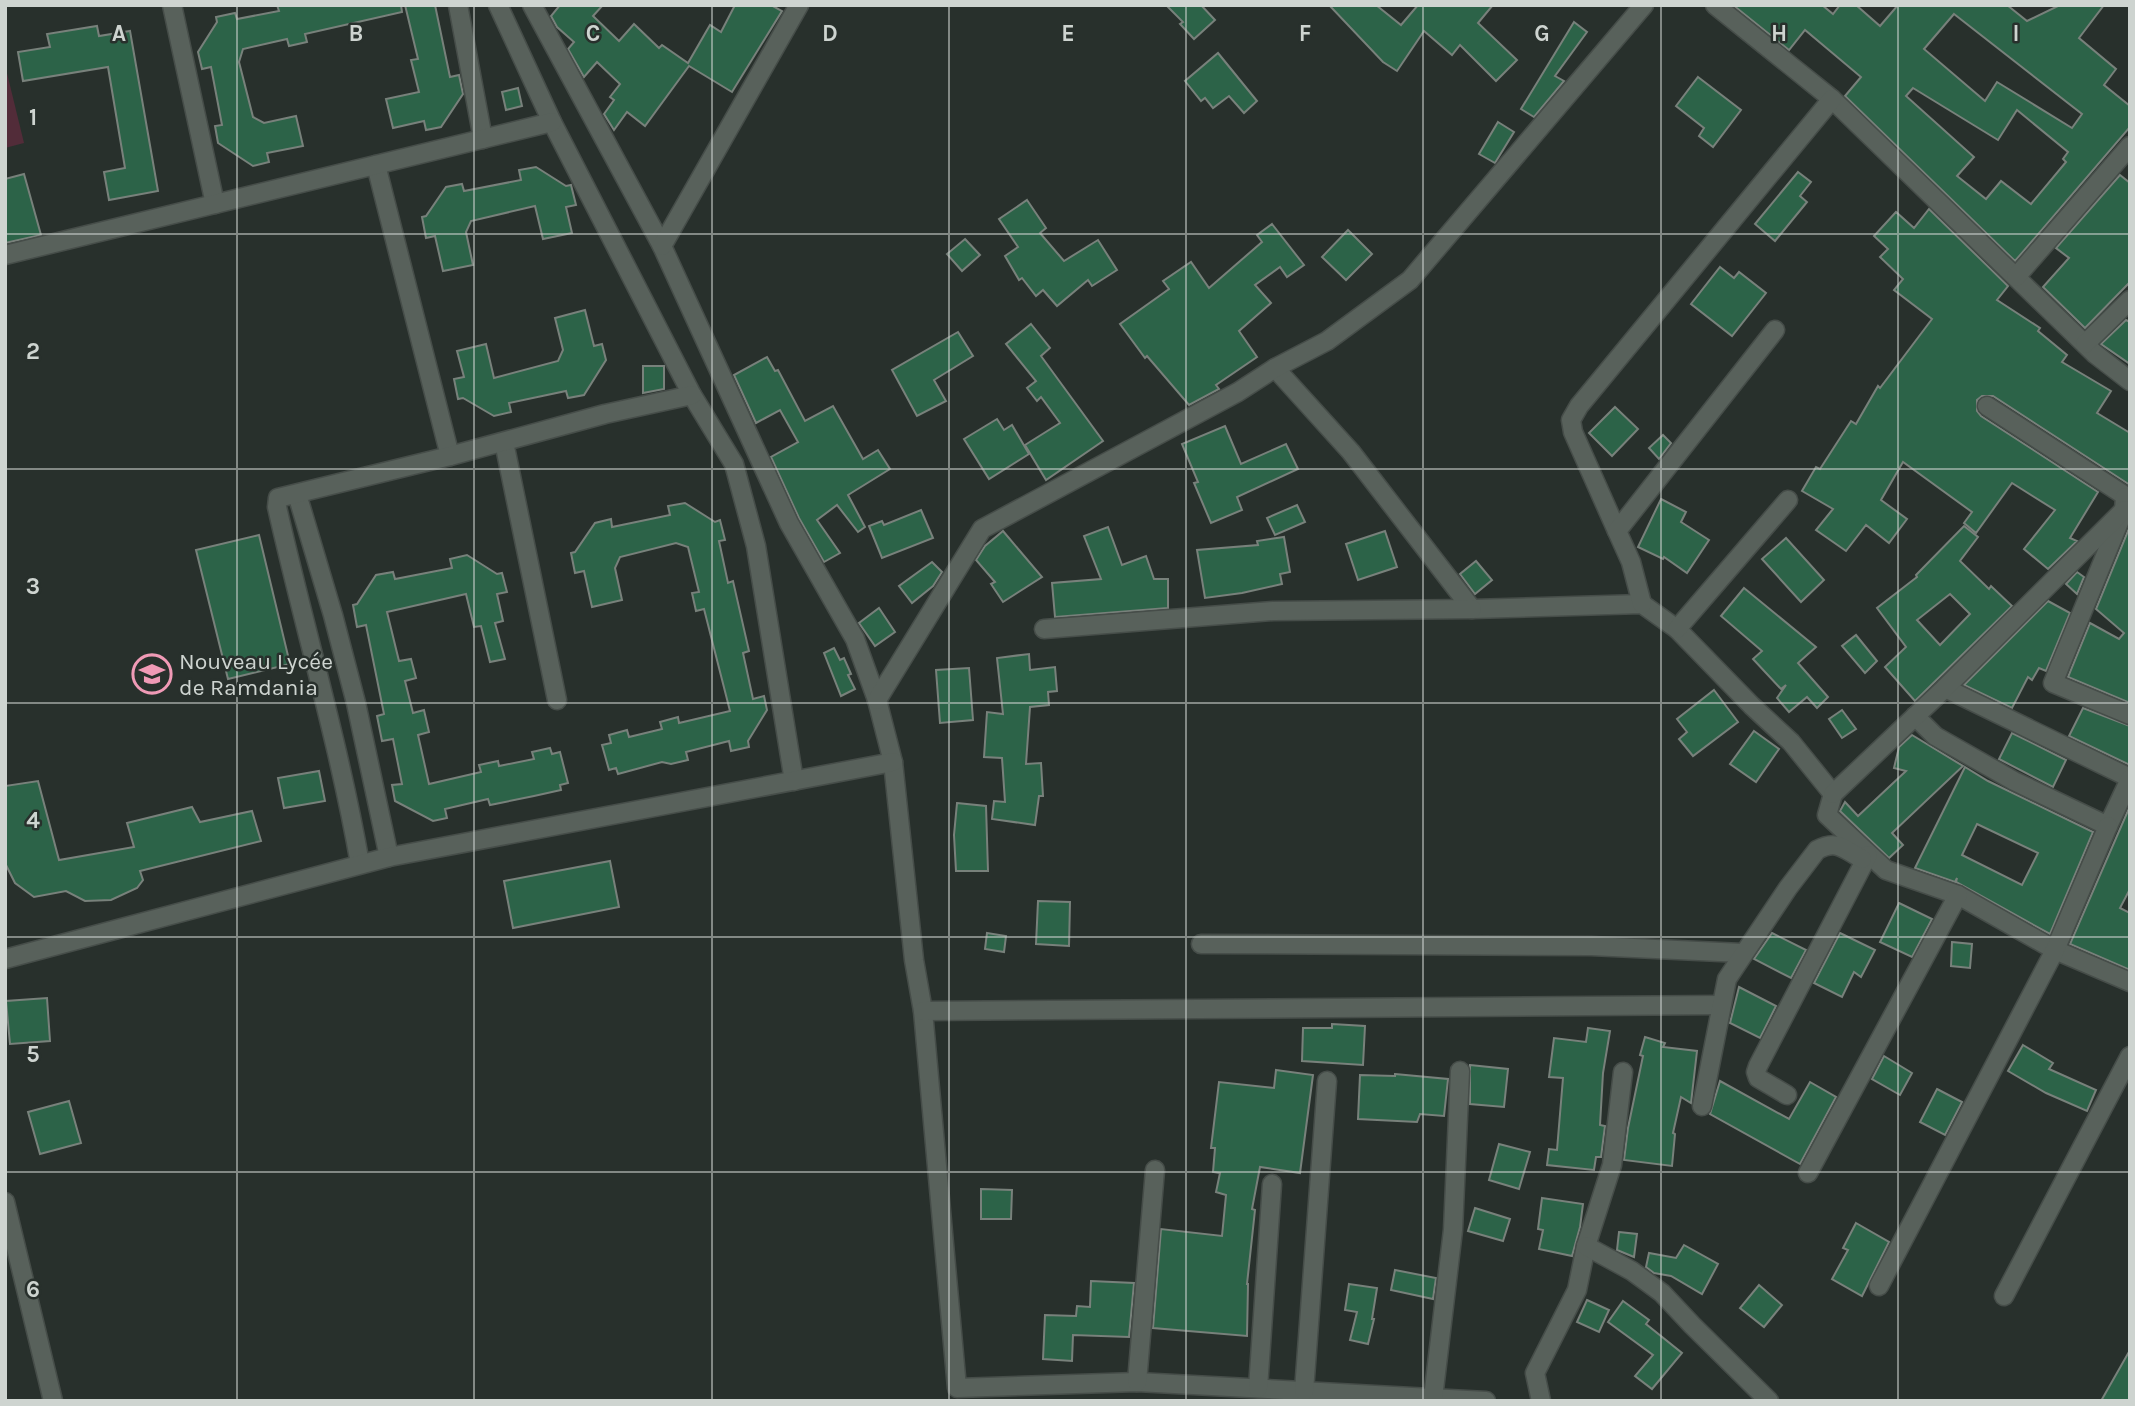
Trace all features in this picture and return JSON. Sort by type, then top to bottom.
[{"type":"street","points":[[172,5],[215,204]]},
{"type":"street","points":[[458,5],[483,139]]},
{"type":"street","points":[[498,5],[552,122],[692,395],[734,464],[756,546],[794,781]]},
{"type":"street","points":[[532,5],[663,246],[789,523],[855,639],[877,700],[893,762],[914,960],[923,1011],[957,1388],[1137,1382],[1486,1401]]},
{"type":"street","points":[[663,246],[799,5]]},
{"type":"street","points":[[877,700],[982,529],[1238,392],[1275,368],[1327,341],[1410,280],[1644,5]]},
{"type":"street","points":[[1715,5],[1832,99],[2085,344],[2130,381]]},
{"type":"street","points":[[1642,604],[1630,562],[1573,432],[1572,420],[1579,406],[1832,99]]},
{"type":"street","points":[[5,255],[552,122]]},
{"type":"street","points":[[2016,277],[2130,146]]},
{"type":"street","points":[[376,165],[450,456]]},
{"type":"street","points":[[2085,344],[2130,300]]},
{"type":"street","points":[[1618,531],[1775,330]]},
{"type":"street","points":[[1275,368],[1351,452],[1472,609]]},
{"type":"street","points":[[360,864],[345,782],[276,507],[281,495],[297,494],[605,414],[692,395]]},
{"type":"street","points":[[1987,406],[2126,502]]},
{"type":"street","points":[[504,442],[557,700]]},
{"type":"street","points":[[297,494],[356,703],[389,857]]},
{"type":"street","points":[[1677,629],[1788,500]]},
{"type":"street","points":[[1867,858],[1827,816],[1833,794],[1945,688],[2126,502]]},
{"type":"street","points":[[2126,502],[2053,683],[2130,715]]},
{"type":"street","points":[[1044,629],[1273,611],[1642,604],[1677,629],[1791,742],[1833,794]]},
{"type":"street","points":[[1879,1286],[2055,950],[2130,778],[1945,688]]},
{"type":"street","points":[[1915,716],[1935,737],[2014,781],[2108,827]]},
{"type":"street","points":[[5,958],[389,857],[893,762]]},
{"type":"street","points":[[1702,1106],[1727,979],[1742,953],[1817,850],[1828,844],[1838,845],[1867,858],[1886,870],[1958,895],[2055,950],[2130,982]]},
{"type":"street","points":[[1787,1095],[1758,1078],[1758,1066],[1867,858]]},
{"type":"street","points":[[1808,1172],[1958,895]]},
{"type":"street","points":[[1201,944],[1591,946],[1742,953]]},
{"type":"street","points":[[923,1011],[1720,1005]]},
{"type":"street","points":[[2004,1296],[2130,1056]]},
{"type":"street","points":[[1433,1398],[1453,1230],[1460,1071]]},
{"type":"street","points":[[1541,1401],[1535,1373],[1577,1290],[1586,1246],[1612,1165],[1623,1072]]},
{"type":"street","points":[[1304,1391],[1327,1081]]},
{"type":"street","points":[[1137,1382],[1155,1170]]},
{"type":"street","points":[[1258,1388],[1272,1184]]},
{"type":"street","points":[[5,1202],[53,1401]]},
{"type":"street","points":[[1586,1246],[1616,1261],[1655,1287],[1769,1401]]},
{"type":"shaded area","points":[[5,65],[24,143],[5,148]]},
{"type":"building","points":[[277,5],[401,5],[402,12],[305,34],[307,42],[289,46],[287,39],[243,49],[239,62],[253,117],[264,123],[296,116],[303,146],[267,153],[269,162],[253,166],[218,143],[215,126],[222,125],[211,67],[202,69],[198,52],[217,22],[216,17],[235,13],[237,19],[279,11]]},
{"type":"building","points":[[405,5],[435,5],[450,77],[459,75],[463,94],[441,127],[426,130],[424,121],[393,128],[386,99],[419,92],[411,60],[418,59]]},
{"type":"building","points":[[560,5],[603,5],[593,16],[619,41],[634,24],[659,48],[662,45],[688,63],[710,25],[721,32],[735,5],[771,5],[782,11],[732,92],[689,66],[645,126],[627,112],[614,130],[604,114],[614,100],[610,97],[620,84],[597,62],[584,77],[568,49],[574,42],[557,27],[551,16]]},
{"type":"building","points":[[1166,5],[1201,5],[1215,20],[1194,39],[1180,24],[1183,22]]},
{"type":"building","points":[[1329,5],[1376,5],[1401,25],[1418,5],[1493,5],[1478,23],[1517,60],[1496,81],[1460,45],[1452,55],[1424,31],[1397,71],[1383,62]]},
{"type":"building","points":[[1733,5],[1822,5],[1833,14],[1840,5],[1856,5],[1880,26],[1898,5],[2007,5],[2027,21],[2060,5],[2104,5],[2079,38],[2116,69],[2104,85],[2130,106],[2130,127],[2015,261],[1845,96],[1861,77],[1805,30],[1789,50]],"holes":[[[1954,14],[2082,114],[2072,128],[1997,82],[1985,101],[1924,49]],[[1913,88],[1998,140],[2017,110],[2068,152],[2063,159],[2066,162],[2031,204],[2001,181],[1986,199],[1957,176],[1974,157],[1906,96]]]},
{"type":"building","points":[[1574,22],[1587,32],[1555,76],[1564,81],[1534,117],[1521,109]]},
{"type":"building","points":[[97,26],[99,36],[130,31],[158,191],[109,200],[104,172],[125,168],[108,67],[23,81],[18,52],[50,47],[47,34]]},
{"type":"building","points":[[1218,53],[1257,101],[1244,113],[1229,96],[1213,108],[1205,98],[1201,101],[1185,81]]},
{"type":"building","points":[[1698,77],[1741,110],[1713,147],[1699,136],[1704,128],[1676,106]]},
{"type":"building","points":[[518,88],[522,106],[506,110],[502,92]]},
{"type":"building","points":[[1498,122],[1514,132],[1495,163],[1479,154]]},
{"type":"building","points":[[536,167],[566,186],[571,185],[576,205],[566,207],[572,233],[543,239],[535,206],[471,221],[466,232],[473,265],[443,271],[435,236],[426,238],[422,217],[426,216],[446,187],[462,184],[464,191],[521,180],[519,170]]},
{"type":"building","points":[[1798,172],[1811,182],[1800,196],[1807,202],[1775,241],[1755,224]]},
{"type":"building","points":[[24,174],[41,235],[5,243],[5,179]]},
{"type":"building","points":[[2120,175],[2130,183],[2130,282],[2085,328],[2043,287],[2069,258],[2056,248]]},
{"type":"building","points":[[1027,200],[1046,228],[1040,233],[1064,261],[1098,240],[1117,270],[1092,286],[1088,280],[1057,306],[1043,290],[1036,296],[1022,278],[1019,280],[1005,256],[1018,247],[999,219]]},
{"type":"building","points":[[1929,209],[2008,286],[1997,300],[2040,328],[2038,331],[2067,355],[2062,362],[2111,391],[2097,413],[2130,433],[2130,485],[1993,396],[1982,396],[1977,400],[1977,411],[1981,416],[2098,492],[2070,538],[2077,541],[2048,569],[2024,549],[2055,510],[2012,483],[1976,533],[1964,523],[1972,512],[1903,462],[1881,500],[1907,519],[1889,543],[1866,525],[1846,551],[1816,530],[1833,509],[1802,491],[1816,467],[1820,469],[1851,421],[1856,424],[1878,386],[1880,388],[1932,319],[1894,290],[1903,279],[1880,257],[1888,249],[1874,236],[1896,212],[1914,228]]},
{"type":"building","points":[[1272,224],[1304,265],[1287,277],[1280,267],[1255,285],[1271,303],[1239,331],[1257,357],[1216,385],[1219,389],[1189,405],[1147,356],[1145,358],[1120,324],[1169,289],[1163,281],[1191,262],[1209,288],[1262,242],[1257,235]]},
{"type":"building","points":[[1348,230],[1372,254],[1346,280],[1322,257]]},
{"type":"building","points":[[965,239],[980,255],[962,271],[947,254]]},
{"type":"building","points":[[1720,267],[1734,278],[1739,272],[1766,293],[1732,336],[1691,304]]},
{"type":"building","points":[[585,310],[594,346],[602,344],[606,360],[584,395],[568,398],[566,391],[509,403],[511,412],[494,416],[463,398],[458,399],[454,379],[464,377],[457,351],[486,344],[494,378],[558,361],[563,350],[555,318]]},
{"type":"building","points":[[2126,320],[2130,322],[2130,364],[2101,344]]},
{"type":"building","points":[[1031,324],[1050,348],[1041,356],[1103,441],[1046,480],[1025,445],[1060,423],[1041,397],[1037,401],[1027,388],[1036,381],[1006,344]]},
{"type":"building","points":[[958,332],[973,356],[934,380],[946,401],[917,416],[892,370]]},
{"type":"building","points":[[767,357],[775,371],[778,370],[805,421],[833,406],[863,459],[878,450],[890,469],[848,495],[865,527],[858,532],[837,505],[817,520],[840,553],[824,562],[799,518],[771,457],[798,442],[780,410],[756,423],[734,375]]},
{"type":"building","points":[[643,366],[664,366],[664,389],[643,393]]},
{"type":"building","points":[[1615,407],[1638,429],[1612,456],[1589,433]]},
{"type":"building","points":[[997,419],[1004,430],[1012,425],[1029,454],[989,479],[964,439]]},
{"type":"building","points":[[1225,426],[1241,464],[1286,444],[1298,469],[1237,497],[1242,510],[1211,523],[1194,483],[1198,482],[1182,444]]},
{"type":"building","points":[[1663,435],[1671,443],[1659,459],[1649,448]]},
{"type":"building","points":[[1661,499],[1686,512],[1681,522],[1709,540],[1687,573],[1664,557],[1663,559],[1638,547]]},
{"type":"building","points":[[685,503],[715,522],[720,520],[725,540],[719,541],[728,583],[733,581],[749,651],[743,653],[753,699],[764,696],[767,710],[748,741],[749,747],[731,751],[729,741],[686,752],[688,760],[671,764],[662,762],[618,774],[616,768],[609,770],[602,745],[611,743],[609,735],[627,730],[629,737],[662,729],[660,722],[678,717],[679,723],[730,711],[704,609],[696,611],[692,593],[699,592],[688,547],[676,543],[620,557],[615,568],[622,600],[592,607],[584,571],[575,573],[571,553],[575,552],[595,523],[611,519],[612,527],[670,515],[668,506]]},
{"type":"building","points":[[1297,505],[1305,522],[1275,535],[1267,518]]},
{"type":"building","points":[[921,510],[933,538],[882,558],[869,526],[882,521],[884,525]]},
{"type":"building","points":[[1964,526],[1978,537],[1960,561],[1989,589],[1991,586],[2012,606],[1915,701],[1885,667],[1906,647],[1877,608],[1917,577]],"holes":[[[1950,594],[1970,614],[1940,645],[1917,620]]]},
{"type":"building","points":[[2130,526],[2130,703],[2068,677],[2090,623],[2119,639],[2124,633],[2096,609]]},
{"type":"building","points":[[1108,527],[1122,565],[1146,556],[1154,579],[1168,579],[1168,608],[1055,617],[1052,583],[1101,579],[1084,536]]},
{"type":"building","points":[[1003,531],[1042,577],[1003,602],[991,584],[995,582],[976,560],[985,546]]},
{"type":"building","points":[[1385,531],[1397,567],[1358,580],[1346,544]]},
{"type":"building","points":[[259,535],[290,664],[228,679],[196,550]]},
{"type":"building","points":[[1284,537],[1290,572],[1280,574],[1282,584],[1205,598],[1197,550],[1258,545],[1257,541]]},
{"type":"building","points":[[1786,538],[1824,580],[1801,602],[1762,559]]},
{"type":"building","points":[[467,555],[497,574],[502,573],[507,592],[497,594],[503,621],[495,623],[505,659],[490,662],[481,626],[474,627],[466,594],[387,612],[399,661],[411,659],[416,678],[405,681],[413,713],[424,710],[429,732],[418,735],[429,784],[481,772],[479,765],[498,761],[499,766],[534,759],[532,752],[550,748],[552,754],[560,752],[568,783],[560,785],[561,790],[534,796],[490,805],[488,799],[445,809],[447,818],[433,821],[395,801],[392,785],[402,784],[393,739],[382,741],[377,716],[384,714],[366,625],[357,627],[353,605],[357,604],[376,575],[393,572],[395,579],[452,568],[450,559]]},
{"type":"building","points":[[1476,561],[1492,580],[1475,594],[1460,574]]},
{"type":"building","points":[[932,562],[942,572],[933,586],[912,603],[899,586]]},
{"type":"building","points":[[2077,572],[2084,577],[2077,594],[2066,584]]},
{"type":"building","points":[[1744,588],[1816,647],[1798,663],[1828,697],[1817,708],[1807,697],[1789,712],[1777,698],[1786,685],[1781,689],[1753,659],[1762,651],[1721,616]]},
{"type":"building","points":[[2048,601],[2070,613],[2046,671],[2039,668],[2032,680],[2028,677],[2012,708],[1964,685]]},
{"type":"building","points":[[879,608],[895,632],[875,646],[859,623]]},
{"type":"building","points":[[1856,635],[1877,661],[1865,673],[1842,646]]},
{"type":"building","points":[[834,648],[840,660],[844,658],[855,689],[841,696],[824,653]]},
{"type":"building","points":[[1029,654],[1030,670],[1055,667],[1057,691],[1048,692],[1049,705],[1030,707],[1026,764],[1041,763],[1043,796],[1039,796],[1035,825],[992,819],[994,801],[1005,802],[1002,758],[984,757],[987,712],[1003,714],[997,658]]},
{"type":"building","points":[[969,668],[973,720],[940,723],[936,670]]},
{"type":"building","points":[[1714,690],[1738,722],[1693,756],[1679,739],[1687,732],[1677,719]]},
{"type":"building","points":[[2083,708],[2130,726],[2130,765],[2069,736]]},
{"type":"building","points":[[1842,710],[1856,729],[1842,738],[1829,719]]},
{"type":"building","points":[[1754,731],[1779,749],[1756,782],[1730,764]]},
{"type":"building","points":[[2012,733],[2066,760],[2053,787],[1999,759]]},
{"type":"building","points":[[1912,735],[1963,766],[1892,833],[1903,845],[1889,858],[1840,811],[1845,802],[1858,816],[1906,771],[1894,768],[1899,747]]},
{"type":"building","points":[[1965,767],[2093,832],[2050,934],[1956,882],[1957,878],[1955,882],[1915,868]],"holes":[[[1977,824],[2038,853],[2022,885],[1962,855]]]},
{"type":"building","points":[[319,771],[325,801],[284,808],[278,778]]},
{"type":"building","points":[[38,781],[59,860],[134,847],[127,823],[192,807],[200,822],[252,811],[261,841],[140,871],[143,880],[137,888],[111,900],[85,901],[66,891],[34,897],[15,883],[5,863],[5,786]]},
{"type":"building","points":[[957,803],[986,806],[988,871],[956,871],[954,835]]},
{"type":"building","points":[[2130,806],[2130,889],[2120,908],[2130,913],[2130,970],[2070,944]]},
{"type":"building","points":[[610,861],[619,907],[513,928],[504,881]]},
{"type":"building","points":[[1038,901],[1070,902],[1069,946],[1036,944]]},
{"type":"building","points":[[1899,903],[1932,919],[1912,957],[1880,942]]},
{"type":"building","points":[[987,933],[1006,936],[1004,952],[985,949]]},
{"type":"building","points":[[1772,933],[1806,950],[1791,978],[1754,959]]},
{"type":"building","points":[[1840,933],[1875,950],[1861,977],[1854,972],[1842,997],[1814,983]]},
{"type":"building","points":[[1952,942],[1972,944],[1970,968],[1951,966]]},
{"type":"building","points":[[1739,987],[1776,1006],[1760,1038],[1730,1023]]},
{"type":"building","points":[[47,998],[50,1041],[10,1044],[6,1001]]},
{"type":"building","points":[[1332,1024],[1365,1026],[1363,1065],[1302,1061],[1303,1028],[1332,1028]]},
{"type":"building","points":[[1588,1028],[1610,1031],[1603,1073],[1600,1125],[1605,1126],[1601,1157],[1596,1157],[1594,1170],[1547,1165],[1549,1149],[1557,1150],[1563,1078],[1549,1077],[1554,1038],[1586,1042]]},
{"type":"building","points":[[1645,1037],[1665,1043],[1663,1047],[1697,1051],[1691,1103],[1681,1097],[1673,1133],[1672,1166],[1624,1160]]},
{"type":"building","points":[[2023,1045],[2053,1063],[2049,1069],[2096,1090],[2087,1111],[2046,1093],[2008,1071]]},
{"type":"building","points":[[1884,1056],[1912,1073],[1900,1095],[1872,1079]]},
{"type":"building","points":[[1470,1065],[1508,1069],[1504,1107],[1470,1104]]},
{"type":"building","points":[[1276,1070],[1313,1075],[1300,1173],[1260,1167],[1252,1209],[1255,1210],[1247,1284],[1247,1336],[1153,1328],[1161,1229],[1222,1236],[1226,1195],[1216,1192],[1220,1173],[1213,1172],[1215,1148],[1211,1148],[1219,1082],[1274,1088]]},
{"type":"building","points":[[1395,1074],[1448,1079],[1444,1116],[1420,1114],[1417,1122],[1358,1119],[1360,1075]]},
{"type":"building","points":[[1720,1081],[1789,1119],[1810,1082],[1836,1097],[1800,1164],[1710,1114]]},
{"type":"building","points":[[1937,1089],[1962,1102],[1945,1135],[1920,1122]]},
{"type":"building","points":[[69,1101],[81,1143],[40,1154],[28,1112]]},
{"type":"building","points":[[1499,1144],[1530,1152],[1519,1189],[1489,1180]]},
{"type":"building","points":[[981,1189],[1012,1190],[1011,1219],[981,1219]]},
{"type":"building","points":[[1542,1198],[1583,1204],[1572,1256],[1539,1249],[1543,1230],[1538,1229]]},
{"type":"building","points":[[1475,1208],[1510,1219],[1503,1241],[1468,1231]]},
{"type":"building","points":[[1856,1223],[1889,1242],[1862,1296],[1832,1279],[1848,1250],[1843,1248]]},
{"type":"building","points":[[1619,1232],[1637,1234],[1634,1257],[1617,1250]]},
{"type":"building","points":[[1684,1245],[1718,1264],[1702,1294],[1671,1276],[1654,1273],[1646,1267],[1649,1253],[1676,1258]]},
{"type":"building","points":[[1395,1270],[1436,1278],[1433,1299],[1391,1290]]},
{"type":"building","points":[[1091,1281],[1134,1283],[1129,1337],[1073,1335],[1072,1361],[1043,1359],[1045,1315],[1076,1316],[1077,1306],[1090,1307]]},
{"type":"building","points":[[1349,1284],[1377,1288],[1368,1344],[1350,1340],[1357,1312],[1345,1310]]},
{"type":"building","points":[[1759,1285],[1782,1305],[1764,1327],[1740,1308]]},
{"type":"building","points":[[1587,1300],[1609,1310],[1599,1332],[1577,1322]]},
{"type":"building","points":[[1623,1301],[1649,1320],[1646,1324],[1682,1353],[1652,1389],[1635,1376],[1653,1355],[1608,1322]]},
{"type":"building","points":[[2130,1350],[2130,1401],[2101,1401]]},
{"type":"place","name":"Nouveau Lycée de Ramdania","points":[[152,674]]}]
